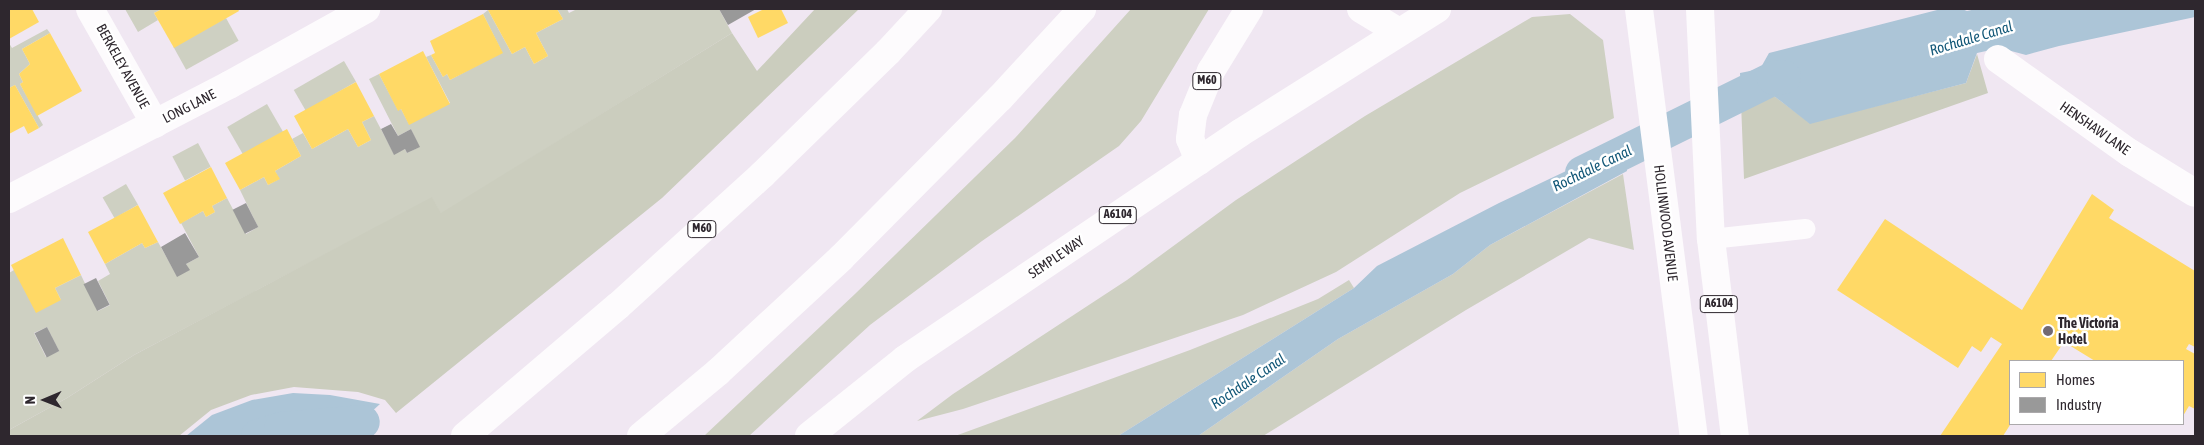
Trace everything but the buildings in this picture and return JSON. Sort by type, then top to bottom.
[{"type":"main road","name":"BERKELEY AVENUE","points":[[90,9],[155,124]]},
{"type":"main road","name":"LONG LANE","points":[[9,199],[155,124],[366,9]]},
{"type":"main road","name":"M60","points":[[465,436],[618,306],[755,181],[888,52],[928,9]]},
{"type":"main road","points":[[641,436],[718,372],[841,258],[1000,98],[1082,9]]},
{"type":"main road","name":"M60","points":[[1199,161],[1190,139],[1193,115],[1210,71],[1249,9]]},
{"type":"main road","points":[[1362,9],[1399,32]]},
{"type":"main road","name":"SEMPLE WAY","points":[[809,436],[905,359],[1199,161],[1437,9]]},
{"type":"main road","name":"HOLLINWOOD AVENUE","points":[[1639,9],[1694,436]]},
{"type":"main road","name":"A6104","points":[[1700,9],[1710,239],[1735,436]]},
{"type":"main road","name":"HENSHAW LANE","points":[[1998,59],[2130,153],[2195,193]]},
{"type":"lane","points":[[1710,239],[1805,229]]},
{"type":"shaded area","points":[[125,9],[162,9],[154,13],[158,20],[138,32]]},
{"type":"shaded area","points":[[557,9],[567,9],[569,13],[577,9],[719,9],[732,33],[441,214],[432,198],[134,355],[67,398],[9,430],[9,273],[14,270],[61,300],[55,288],[81,275],[98,311],[110,305],[98,281],[110,274],[105,264],[142,243],[145,248],[158,242],[177,276],[189,270],[186,264],[199,257],[181,223],[203,211],[206,217],[215,212],[212,206],[227,198],[246,234],[258,227],[240,190],[264,177],[268,185],[279,179],[275,171],[301,156],[292,139],[303,133],[312,149],[348,129],[358,147],[371,140],[362,122],[374,116],[394,154],[405,149],[407,153],[419,147],[411,129],[398,136],[369,79],[379,74],[398,110],[401,109],[409,124],[450,103],[426,57],[431,55],[443,77],[447,74],[450,80],[502,52],[483,14],[488,10],[512,54],[525,47],[534,64],[548,56],[536,33],[563,19]],"holes":[[[47,327],[59,351],[46,357],[34,333]]]},
{"type":"shaded area","points":[[815,9],[859,9],[662,198],[396,413],[385,400],[358,392],[294,387],[251,395],[211,410],[179,436],[9,436],[9,430],[67,398],[134,355],[432,197],[441,213],[732,33],[757,71]]},
{"type":"shaded area","points":[[1131,9],[1209,9],[1141,121],[1119,146],[982,241],[870,325],[749,436],[704,436],[856,293],[1015,138]]},
{"type":"shaded area","points":[[1570,14],[1603,40],[1614,118],[1460,193],[1336,272],[1243,315],[963,409],[917,421],[953,394],[1127,280],[1236,200],[1365,116],[1532,17]]},
{"type":"shaded area","points":[[226,18],[239,41],[186,70],[174,47]]},
{"type":"shaded area","points":[[47,29],[50,33],[22,49],[30,64],[19,74],[23,82],[20,84],[43,125],[39,128],[15,85],[9,88],[9,43],[12,48]]},
{"type":"shaded area","points":[[1977,54],[1988,93],[1744,179],[1741,103],[1774,96],[1810,123],[1966,83]]},
{"type":"shaded area","points":[[344,61],[356,82],[306,111],[294,90]]},
{"type":"shaded area","points":[[267,104],[283,132],[243,155],[227,127]]},
{"type":"shaded area","points":[[198,143],[211,167],[185,180],[172,157]]},
{"type":"shaded area","points":[[1623,174],[1634,250],[1589,238],[1466,310],[1263,436],[1198,436],[1338,339],[1453,274],[1490,245]]},
{"type":"shaded area","points":[[126,184],[138,205],[115,218],[103,198]]},
{"type":"shaded area","points":[[1349,280],[1354,288],[1118,436],[955,436],[1190,350],[1318,299]]},
{"type":"water","points":[[1941,9],[1962,9],[1967,11],[1976,9],[2195,9],[2195,17],[2059,46],[2026,55],[2000,48],[1977,53],[1966,83],[1810,124],[1774,96],[1741,103],[1740,73],[1760,69],[1769,53]]},
{"type":"water","points":[[1623,144],[1627,171],[1490,245],[1453,274],[1338,339],[1198,436],[1118,436],[1354,288],[1377,266],[1499,203]]},
{"type":"water","points":[[293,393],[330,395],[380,404],[347,434],[186,436],[212,415],[252,400]]},
{"type":"waterway","name":"Rochdale Canal","points":[[1582,173],[1774,78],[1784,77]]},
{"type":"waterway","name":"Rochdale Canal","points":[[258,436],[281,429],[363,422]]},
{"type":"place","name":"The Victoria Hotel","points":[[2048,331]]}]
